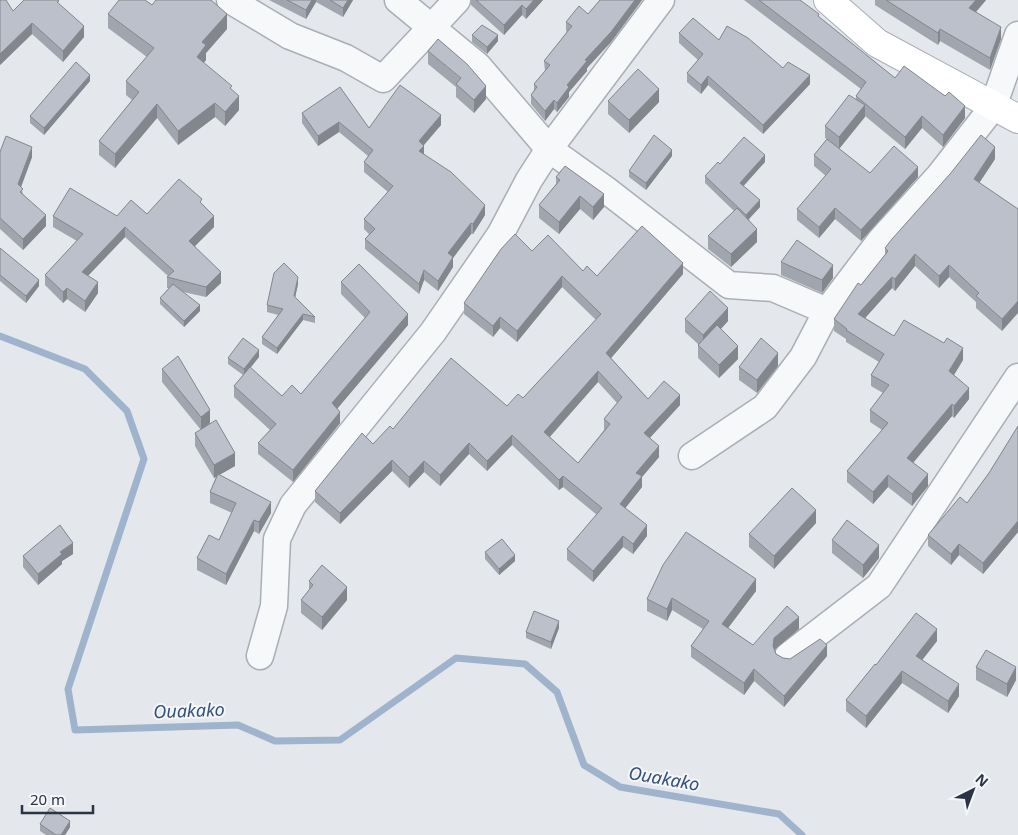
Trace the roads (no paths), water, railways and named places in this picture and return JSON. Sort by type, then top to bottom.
[{"type":"street","points":[[230,0],[290,36],[346,58],[383,79],[457,0]]},
{"type":"street","points":[[398,0],[478,66],[549,149],[605,189],[729,285],[774,288],[827,311]]},
{"type":"street","points":[[260,656],[274,606],[277,539],[293,505],[433,332],[500,235],[549,149],[661,0]]},
{"type":"street","points":[[828,0],[877,43],[1018,119]]},
{"type":"street","points":[[692,456],[765,407],[803,357],[827,311],[880,242],[939,176],[993,107],[1018,36]]},
{"type":"street","points":[[788,656],[879,586],[1018,377]]},
{"type":"waterway","name":"Ouakako","points":[[0,336],[85,369],[127,411],[144,459],[68,689],[75,730],[238,725],[275,741],[340,740],[456,658],[525,664],[557,692],[584,765],[620,787],[779,814],[802,835]]}]
